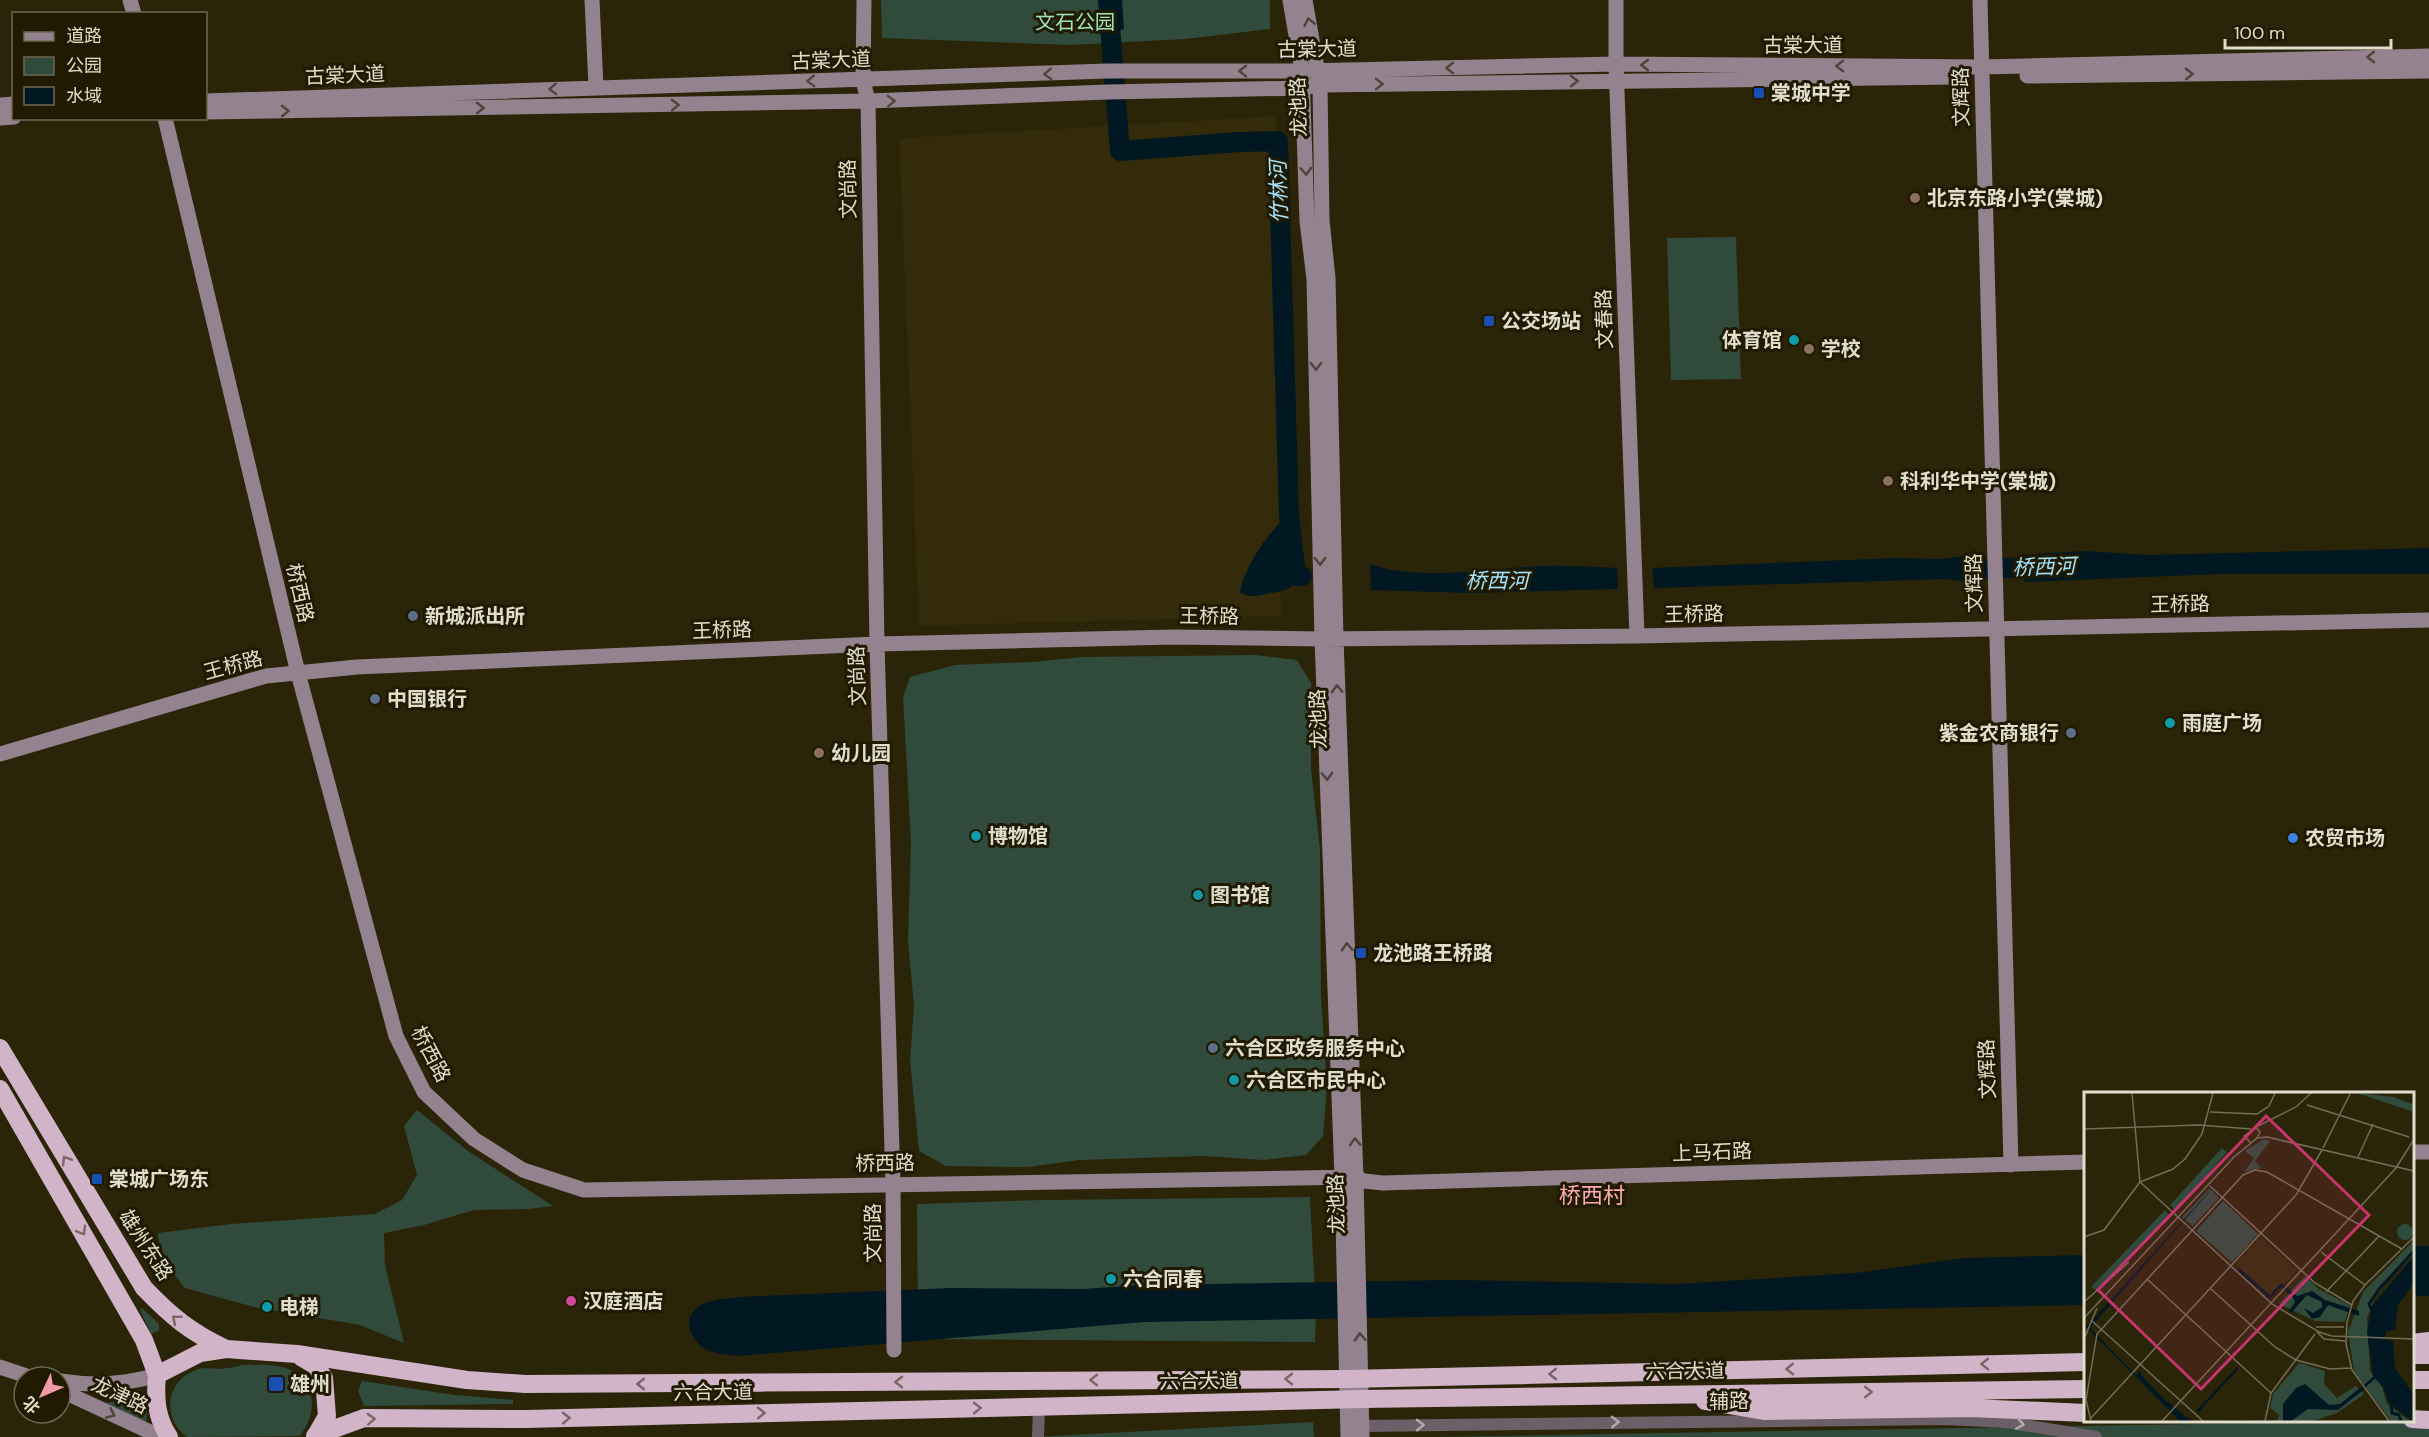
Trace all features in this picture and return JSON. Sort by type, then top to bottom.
[{"type":"highway","name":"雄州东路","points":[[0,1048],[144,1288],[175,1320],[201,1337],[226,1349]]},
{"type":"highway","points":[[0,1089],[144,1340],[157,1375],[157,1412],[161,1425],[169,1437]]},
{"type":"highway","points":[[2414,1343],[2429,1341]]},
{"type":"highway","name":"六合大道","points":[[226,1349],[297,1354],[467,1380],[525,1384],[1354,1378],[2084,1362]]},
{"type":"highway","points":[[157,1375],[200,1353],[226,1349]]},
{"type":"highway","points":[[297,1354],[316,1366],[324,1378],[327,1416],[315,1436]]},
{"type":"highway","name":"六合大道","points":[[315,1436],[364,1419],[526,1419],[1355,1400],[2084,1389]]},
{"type":"highway","points":[[1671,1394],[1764,1411],[1950,1409],[2084,1413]]},
{"type":"highway","points":[[2414,1419],[2429,1420]]},
{"type":"street","points":[[592,0],[596,87]]},
{"type":"street","name":"文尚路","points":[[864,0],[863,80],[868,102],[877,644],[893,1184],[894,1350]]},
{"type":"street","name":"龙池路","points":[[1290,0],[1302,71],[1307,221],[1314,279],[1349,1177],[1354,1378],[1355,1400],[1362,1432]]},
{"type":"street","name":"龙池路","points":[[1305,0],[1319,78],[1322,220],[1328,278],[1329,639]]},
{"type":"street","name":"文春路","points":[[1616,0],[1616,64],[1637,636]]},
{"type":"street","name":"文辉路","points":[[1980,0],[2011,1164]]},
{"type":"street","name":"古棠大道","points":[[207,101],[1107,71],[1302,71],[1319,78],[1617,80],[1982,72],[2429,56]]},
{"type":"street","name":"古棠大道","points":[[207,112],[868,102],[1108,92],[1302,88],[1319,78],[1616,64],[1982,72],[2429,71]]},
{"type":"street","name":"桥西路","points":[[165,120],[298,673],[396,1036],[424,1092],[474,1139],[523,1170],[584,1190],[1349,1177]]},
{"type":"street","name":"王桥路","points":[[0,754],[266,676],[369,666],[877,644],[1173,637],[1329,639],[1637,636],[2429,620]]},
{"type":"street","name":"上马石路","points":[[1349,1177],[1383,1183],[2084,1162]]},
{"type":"street","name":"龙津路","points":[[72,1383],[110,1384],[138,1381],[157,1375]]},
{"type":"street","name":"龙津路","points":[[72,1396],[162,1437]]},
{"type":"street","name":"龙池路","points":[[1347,1437],[1355,1400]]},
{"type":"street","points":[[1038,1437],[1039,1407]]},
{"type":"street","points":[[1950,1409],[1984,1421]]},
{"type":"street","name":"辅路","points":[[1362,1432],[1695,1420],[1946,1419],[2007,1422],[2096,1437]]},
{"type":"green space","name":"文石公园","points":[[881,0],[1270,0],[1270,29],[1185,39],[1070,45],[882,38]]},
{"type":"green space","points":[[1736,237],[1741,379],[1671,380],[1667,238]]},
{"type":"green space","points":[[1256,655],[1297,660],[1311,683],[1311,768],[1320,850],[1321,996],[1327,1088],[1323,1136],[1306,1155],[1263,1160],[1204,1156],[1080,1160],[1027,1167],[946,1166],[919,1151],[910,1060],[914,1006],[908,941],[911,842],[903,697],[910,677],[955,665],[1033,662],[1082,657]]},
{"type":"green space","points":[[417,1110],[468,1151],[553,1206],[474,1210],[424,1225],[384,1233],[385,1265],[404,1343],[360,1325],[254,1307],[185,1288],[161,1258],[158,1233],[231,1224],[375,1214],[402,1200],[417,1175],[404,1126]]},
{"type":"green space","points":[[1310,1197],[1316,1312],[1315,1342],[918,1339],[917,1204]]},
{"type":"green space","points":[[142,1308],[159,1324],[159,1330],[151,1334],[140,1310]]},
{"type":"green space","points":[[243,1365],[282,1367],[302,1378],[308,1387],[312,1406],[306,1426],[300,1436],[187,1437],[173,1420],[171,1410],[170,1400],[178,1382],[199,1369],[220,1369]]},
{"type":"green space","points":[[362,1381],[455,1395],[513,1400],[513,1404],[364,1406],[358,1391]]},
{"type":"green space","points":[[144,1401],[147,1413],[146,1423],[104,1404],[109,1402]]},
{"type":"green space","points":[[2429,1420],[2429,1437],[1431,1437],[2414,1422]]},
{"type":"green space","points":[[1313,1422],[1314,1437],[1034,1437]]},
{"type":"sand","points":[[1276,116],[1281,616],[919,626],[899,138]]},
{"type":"water","points":[[1099,0],[1122,0],[1124,29],[1100,35]]},
{"type":"water","points":[[1289,516],[1296,541],[1298,561],[1296,578],[1292,585],[1284,590],[1259,595],[1243,594],[1240,592],[1242,583],[1258,550],[1274,529]]},
{"type":"water","points":[[2429,548],[2429,574],[2219,574],[2025,582],[2017,555],[2084,551],[2148,555]]},
{"type":"water","points":[[1977,554],[1977,583],[1945,579],[1654,588],[1652,568],[1897,558],[1943,559]]},
{"type":"water","points":[[1370,564],[1389,569],[1432,573],[1543,566],[1617,568],[1618,589],[1469,593],[1371,590]]},
{"type":"water","points":[[2414,1246],[2429,1246],[2429,1296],[2414,1296]]},
{"type":"water","points":[[2084,1255],[2084,1305],[1144,1322],[737,1356],[709,1351],[693,1337],[689,1325],[693,1312],[702,1304],[739,1297],[951,1288],[1084,1289],[1139,1285],[1452,1280],[1678,1284],[1856,1273],[1964,1258]]},
{"type":"waterway","name":"竹林河","points":[[1108,0],[1120,151],[1278,141],[1289,516],[1296,576],[1302,576]]},
{"type":"waterway","name":"桥西河","points":[[1952,569],[2045,567]]},
{"type":"place","name":"棠城中学","points":[[1759,93]]},
{"type":"place","name":"北京东路小学(棠城)","points":[[1915,198]]},
{"type":"place","name":"公交场站","points":[[1489,321]]},
{"type":"place","name":"体育馆","points":[[1794,340]]},
{"type":"place","name":"学校","points":[[1809,349]]},
{"type":"place","name":"科利华中学(棠城)","points":[[1888,481]]},
{"type":"place","name":"新城派出所","points":[[413,616]]},
{"type":"place","name":"中国银行","points":[[375,699]]},
{"type":"place","name":"雨庭广场","points":[[2170,723]]},
{"type":"place","name":"紫金农商银行","points":[[2071,733]]},
{"type":"place","name":"幼儿园","points":[[819,753]]},
{"type":"place","name":"博物馆","points":[[976,836]]},
{"type":"place","name":"农贸市场","points":[[2293,838]]},
{"type":"place","name":"图书馆","points":[[1198,895]]},
{"type":"place","name":"龙池路王桥路","points":[[1361,953]]},
{"type":"place","name":"六合区政务服务中心","points":[[1213,1048]]},
{"type":"place","name":"六合区市民中心","points":[[1234,1080]]},
{"type":"place","name":"棠城广场东","points":[[97,1179]]},
{"type":"place","name":"六合同春","points":[[1111,1279]]},
{"type":"place","name":"汉庭酒店","points":[[571,1301]]},
{"type":"place","name":"电梯","points":[[267,1307]]},
{"type":"place","name":"雄州","points":[[276,1384]]},
{"type":"district","name":"桥西村","points":[[1592,1195]]}]
